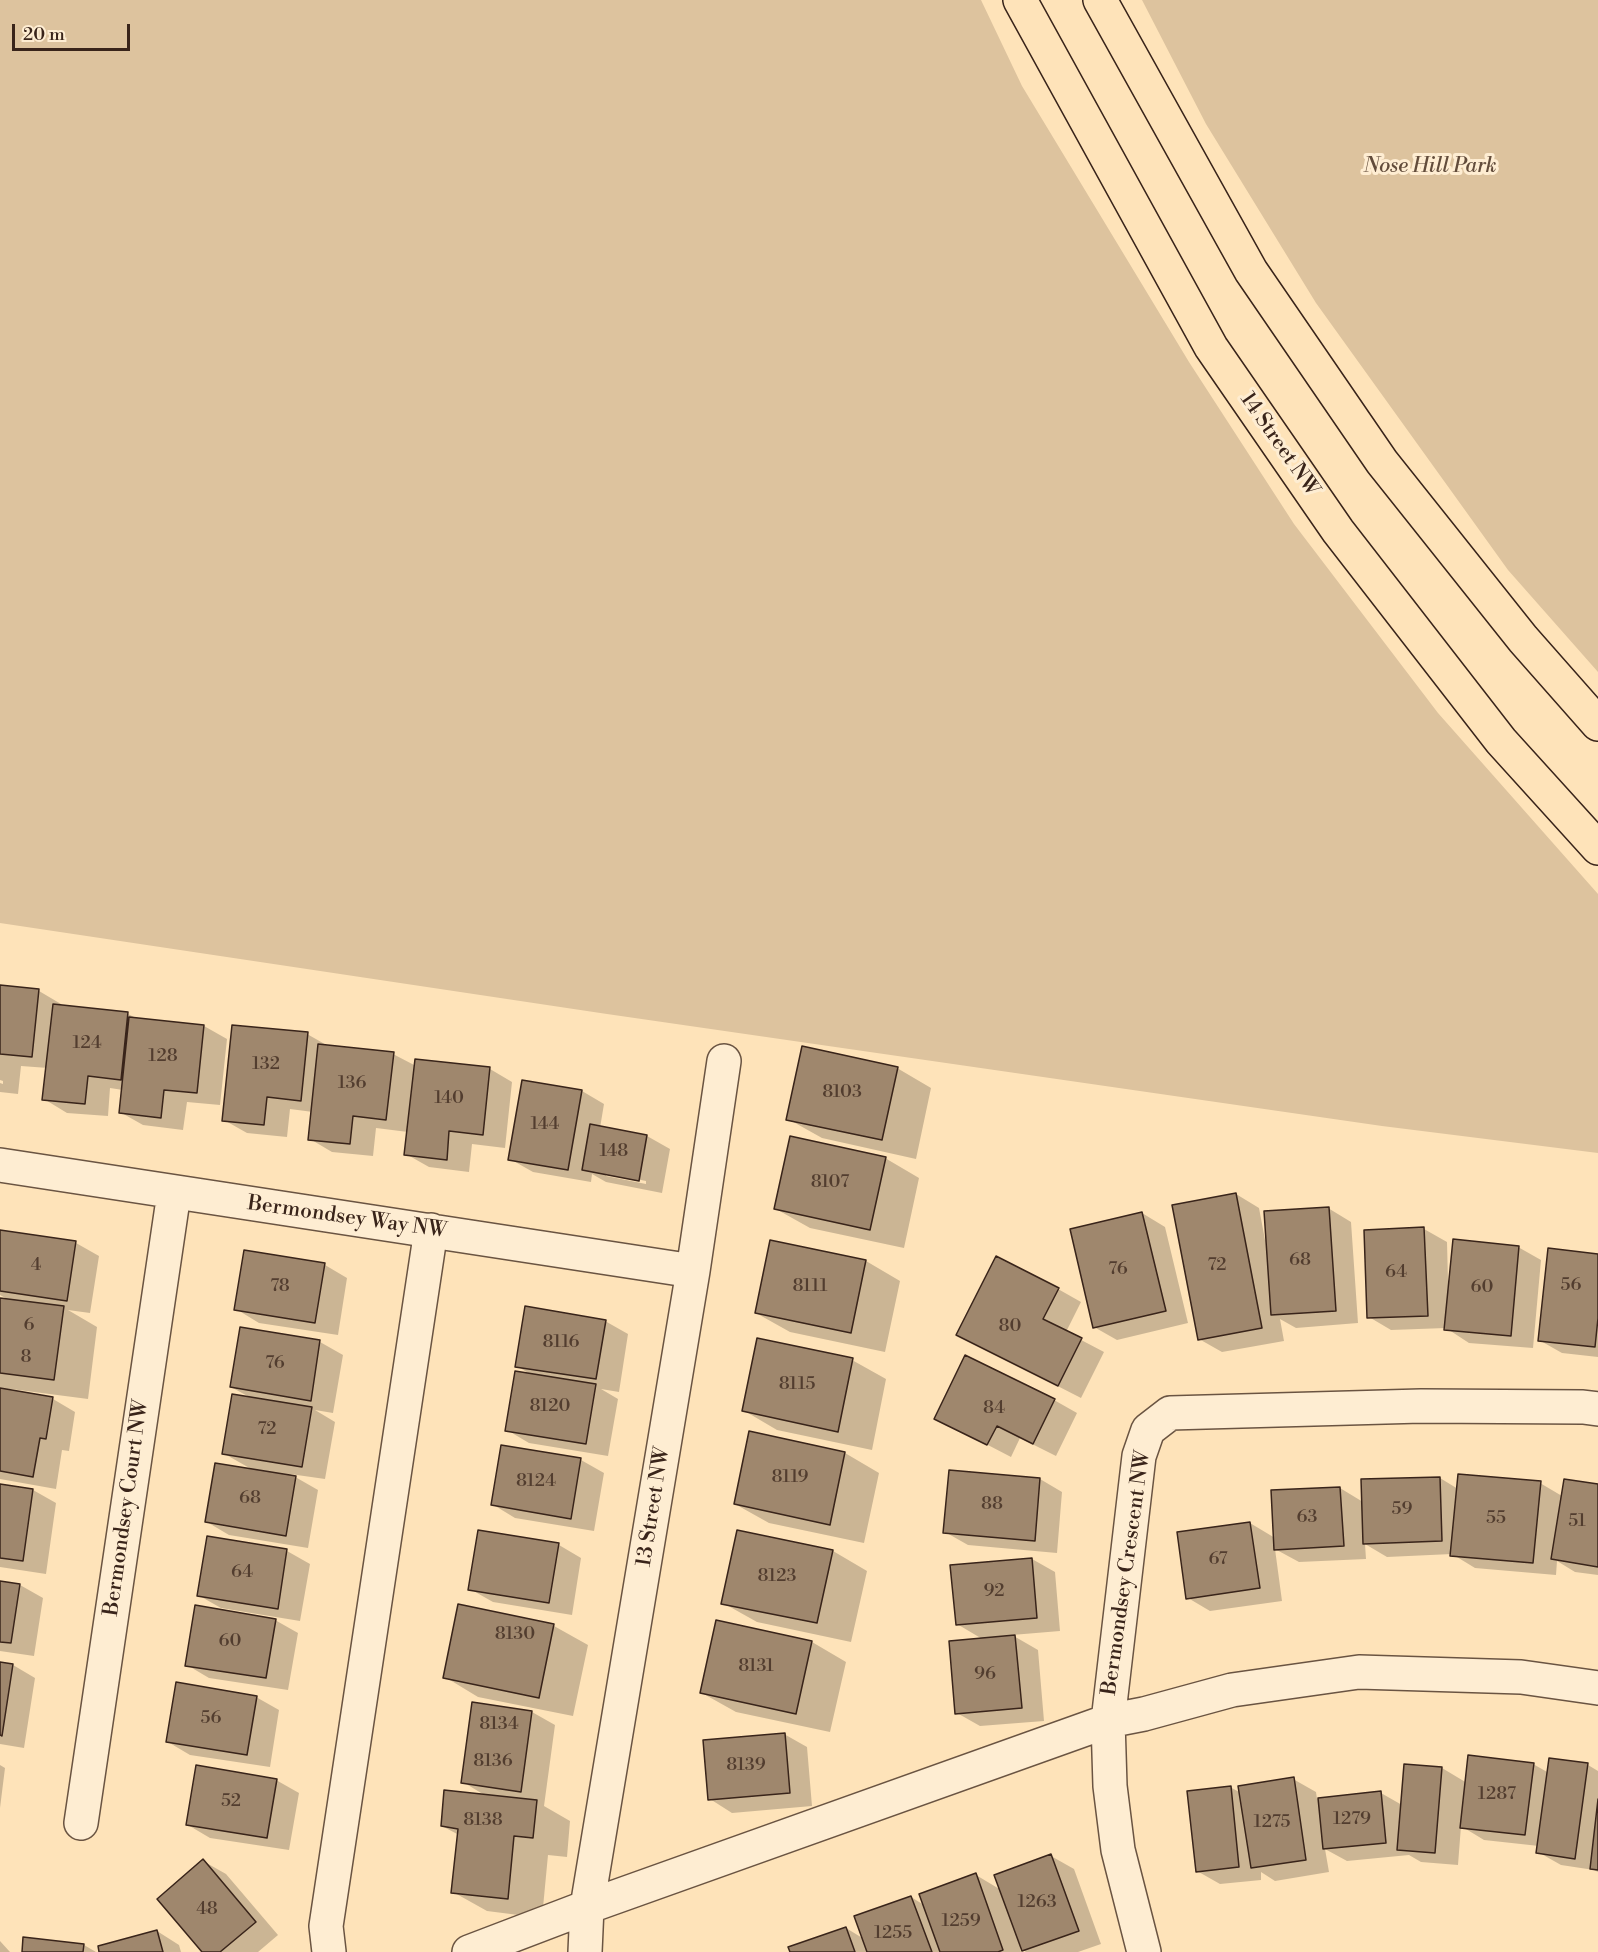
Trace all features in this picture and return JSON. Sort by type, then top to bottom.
[{"type":"main road","name":"14 Street NW","points":[[1020,0],[1211,347],[1345,540],[1501,741],[1598,848]]},
{"type":"main road","points":[[1100,0],[1251,271],[1382,462],[1523,639],[1598,724]]},
{"type":"street","name":"13 Street NW","points":[[585,1952],[587,1908],[693,1271],[724,1061]]},
{"type":"street","name":"Bermondsey Way NW","points":[[0,1165],[693,1271]]},
{"type":"street","name":"Bermondsey Court NW","points":[[81,1823],[174,1193]]},
{"type":"street","points":[[329,1952],[326,1926],[431,1230]]},
{"type":"street","name":"Bermondsey Crescent NW","points":[[1144,1952],[1118,1850],[1110,1786],[1107,1720],[1138,1456],[1148,1430],[1170,1413],[1422,1406],[1598,1409]]},
{"type":"street","points":[[469,1952],[1107,1720],[1144,1714],[1232,1690],[1359,1672],[1521,1677],[1598,1688]]},
{"type":"green space","points":[[0,0],[981,0],[1022,86],[1189,362],[1294,524],[1438,713],[1598,894],[1598,1153],[1382,1126],[607,1014],[0,923]]},
{"type":"green space","name":"Nose Hill Park","points":[[1142,0],[1598,0],[1598,672],[1508,570],[1316,303],[1206,124]]},
{"type":"building","points":[[0,985],[39,989],[32,1057],[0,1054]]},
{"type":"building","points":[[53,1004],[128,1012],[121,1080],[88,1076],[85,1104],[42,1100]]},
{"type":"building","points":[[129,1017],[204,1025],[197,1093],[164,1090],[161,1118],[119,1113]]},
{"type":"building","points":[[232,1025],[308,1032],[301,1101],[267,1097],[264,1125],[222,1121]]},
{"type":"building","points":[[318,1044],[394,1052],[386,1120],[353,1116],[350,1144],[308,1140]]},
{"type":"building","points":[[802,1046],[898,1067],[882,1140],[786,1120]]},
{"type":"building","points":[[415,1059],[490,1067],[483,1135],[449,1131],[447,1160],[404,1155]]},
{"type":"building","points":[[522,1080],[582,1090],[568,1170],[508,1160]]},
{"type":"building","points":[[590,1124],[647,1135],[639,1181],[582,1170]]},
{"type":"building","points":[[790,1136],[886,1157],[870,1230],[774,1209]]},
{"type":"building","points":[[1236,1193],[1262,1328],[1198,1340],[1172,1205]]},
{"type":"building","points":[[1329,1207],[1336,1311],[1271,1315],[1264,1211]]},
{"type":"building","points":[[1142,1212],[1166,1311],[1093,1328],[1070,1229]]},
{"type":"building","points":[[1424,1227],[1428,1316],[1367,1318],[1364,1230]]},
{"type":"building","points":[[0,1230],[76,1241],[67,1301],[0,1291]]},
{"type":"building","points":[[1453,1239],[1519,1246],[1511,1336],[1444,1330]]},
{"type":"building","points":[[770,1240],[866,1260],[851,1333],[755,1313]]},
{"type":"building","points":[[1548,1248],[1598,1254],[1598,1318],[1595,1347],[1538,1341]]},
{"type":"building","points":[[244,1250],[325,1263],[315,1323],[234,1310]]},
{"type":"building","points":[[996,1256],[1059,1288],[1043,1319],[1082,1338],[1058,1386],[956,1335]]},
{"type":"building","points":[[0,1298],[64,1306],[54,1380],[0,1373]]},
{"type":"building","points":[[525,1306],[606,1320],[596,1379],[515,1367]]},
{"type":"building","points":[[240,1327],[320,1340],[311,1401],[230,1387]]},
{"type":"building","points":[[757,1338],[853,1358],[838,1432],[742,1411]]},
{"type":"building","points":[[965,1355],[1055,1399],[1033,1444],[997,1426],[987,1445],[934,1419]]},
{"type":"building","points":[[515,1371],[596,1384],[586,1444],[505,1431]]},
{"type":"building","points":[[0,1388],[53,1397],[46,1439],[40,1438],[33,1477],[0,1471]]},
{"type":"building","points":[[232,1394],[312,1407],[302,1467],[222,1454]]},
{"type":"building","points":[[749,1431],[845,1452],[830,1525],[734,1504]]},
{"type":"building","points":[[501,1445],[581,1458],[571,1519],[491,1505]]},
{"type":"building","points":[[215,1463],[296,1476],[286,1536],[205,1522]]},
{"type":"building","points":[[949,1470],[1040,1478],[1035,1541],[943,1533]]},
{"type":"building","points":[[1458,1474],[1541,1481],[1533,1563],[1450,1556]]},
{"type":"building","points":[[1440,1477],[1442,1541],[1363,1544],[1361,1479]]},
{"type":"building","points":[[1564,1479],[1598,1484],[1598,1567],[1551,1559]]},
{"type":"building","points":[[0,1484],[33,1489],[23,1561],[0,1558]]},
{"type":"building","points":[[1340,1487],[1344,1546],[1274,1550],[1271,1490]]},
{"type":"building","points":[[1250,1522],[1260,1588],[1186,1599],[1177,1532]]},
{"type":"building","points":[[478,1530],[559,1543],[549,1603],[468,1590]]},
{"type":"building","points":[[737,1530],[833,1550],[817,1623],[721,1604]]},
{"type":"building","points":[[207,1536],[287,1549],[278,1609],[197,1596]]},
{"type":"building","points":[[1032,1558],[1037,1618],[956,1625],[950,1565]]},
{"type":"building","points":[[0,1581],[20,1584],[11,1643],[0,1642]]},
{"type":"building","points":[[458,1604],[554,1624],[539,1698],[443,1678]]},
{"type":"building","points":[[195,1605],[276,1619],[266,1678],[185,1666]]},
{"type":"building","points":[[716,1620],[812,1641],[796,1714],[700,1693]]},
{"type":"building","points":[[1015,1635],[1022,1708],[955,1714],[949,1641]]},
{"type":"building","points":[[0,1662],[13,1664],[2,1736],[0,1735]]},
{"type":"building","points":[[176,1682],[257,1696],[247,1755],[166,1742]]},
{"type":"building","points":[[472,1702],[532,1711],[521,1792],[461,1783]]},
{"type":"building","points":[[785,1733],[790,1793],[708,1800],[703,1740]]},
{"type":"building","points":[[1468,1755],[1534,1763],[1525,1835],[1460,1828]]},
{"type":"building","points":[[1549,1758],[1588,1763],[1575,1859],[1536,1853]]},
{"type":"building","points":[[1404,1764],[1442,1767],[1435,1853],[1397,1850]]},
{"type":"building","points":[[196,1765],[277,1779],[267,1838],[186,1825]]},
{"type":"building","points":[[1294,1777],[1306,1860],[1251,1868],[1238,1786]]},
{"type":"building","points":[[1231,1786],[1239,1867],[1196,1872],[1187,1791]]},
{"type":"building","points":[[444,1790],[537,1800],[533,1838],[514,1836],[508,1899],[451,1893],[458,1829],[441,1826]]},
{"type":"building","points":[[1381,1791],[1386,1843],[1323,1849],[1318,1798]]},
{"type":"building","points":[[1598,1799],[1598,1870],[1590,1869]]},
{"type":"building","points":[[1051,1854],[1079,1931],[1022,1951],[994,1875]]},
{"type":"building","points":[[203,1859],[256,1922],[220,1952],[202,1952],[157,1899]]},
{"type":"building","points":[[976,1873],[1003,1950],[998,1952],[940,1952],[919,1894]]},
{"type":"building","points":[[911,1896],[932,1952],[867,1952],[854,1916]]},
{"type":"building","points":[[846,1927],[855,1952],[790,1952],[788,1947]]},
{"type":"building","points":[[157,1930],[163,1952],[99,1952],[98,1946]]},
{"type":"building","points":[[23,1937],[84,1944],[83,1952],[22,1952]]}]
